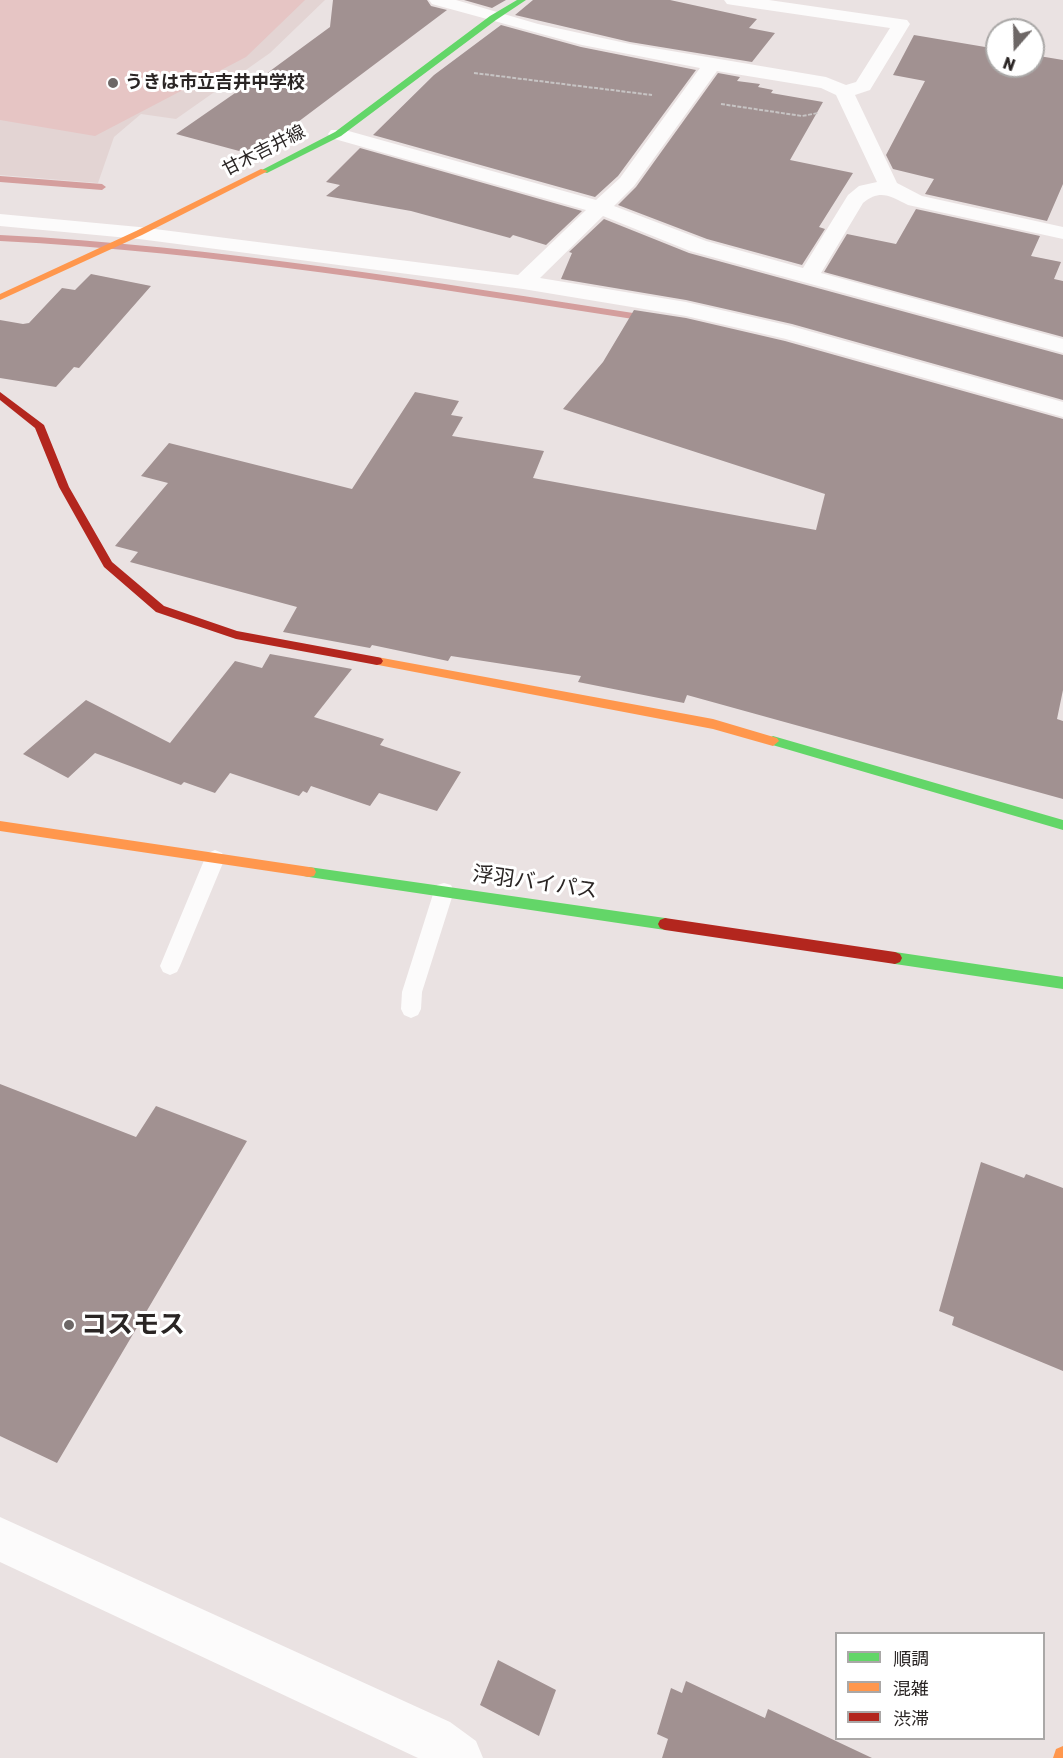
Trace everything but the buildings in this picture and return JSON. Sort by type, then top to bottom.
[{"type":"main road","name":"甘木吉井線","points":[[0,297],[136,235],[338,134],[494,18],[522,0]]},
{"type":"main road","points":[[0,395],[40,427],[64,486],[108,564],[160,609],[236,635],[713,724],[1063,825]]},
{"type":"main road","name":"浮羽バイパス","points":[[0,826],[1063,983]]},
{"type":"street","points":[[438,0],[494,18],[607,47],[711,66],[826,83],[848,99],[890,187],[915,201],[1063,233]]},
{"type":"street","points":[[733,0],[901,24],[863,86],[848,99]]},
{"type":"street","points":[[523,282],[627,182],[711,66]]},
{"type":"street","points":[[338,134],[601,208],[698,246],[1063,346]]},
{"type":"street","points":[[808,277],[855,199],[866,190],[890,187]]},
{"type":"street","points":[[0,220],[523,282],[686,309],[791,333],[1063,410]]},
{"type":"street","points":[[0,1539],[433,1739],[459,1758]]},
{"type":"lane","points":[[171,966],[215,858]]},
{"type":"lane","points":[[411,1009],[412,993],[444,891]]},
{"type":"path","points":[[432,65],[452,70],[687,99],[802,116],[848,99]]},
{"type":"shaded area","name":"うきは市立吉井中学校","points":[[0,0],[325,0],[270,53],[176,119],[141,114],[114,137],[98,183],[0,175]]},
{"type":"shaded area","name":"うきは市立吉井中学校","points":[[0,0],[305,0],[246,57],[95,136],[0,120]]},
{"type":"waterway","points":[[0,179],[102,187]]},
{"type":"waterway","points":[[0,238],[81,242],[243,258],[405,280],[646,318]]},
{"type":"traffic: fast","points":[[264,171],[338,134],[493,18],[522,0]]},
{"type":"traffic: fast","points":[[773,741],[1063,825]]},
{"type":"traffic: fast","points":[[309,872],[665,924]]},
{"type":"traffic: fast","points":[[895,958],[1063,983]]},
{"type":"traffic: slow","points":[[0,297],[139,233],[264,171]]},
{"type":"traffic: slow","points":[[377,661],[713,724],[773,741]]},
{"type":"traffic: slow","points":[[0,826],[309,872]]},
{"type":"traffic: jam","points":[[0,395],[40,427],[64,487],[108,564],[160,609],[236,635],[377,661]]},
{"type":"traffic: jam","points":[[665,924],[895,958]]},
{"type":"place","name":"うきは市立吉井中学校","points":[[113,83]]},
{"type":"place","name":"コスモス","points":[[69,1325]]}]
